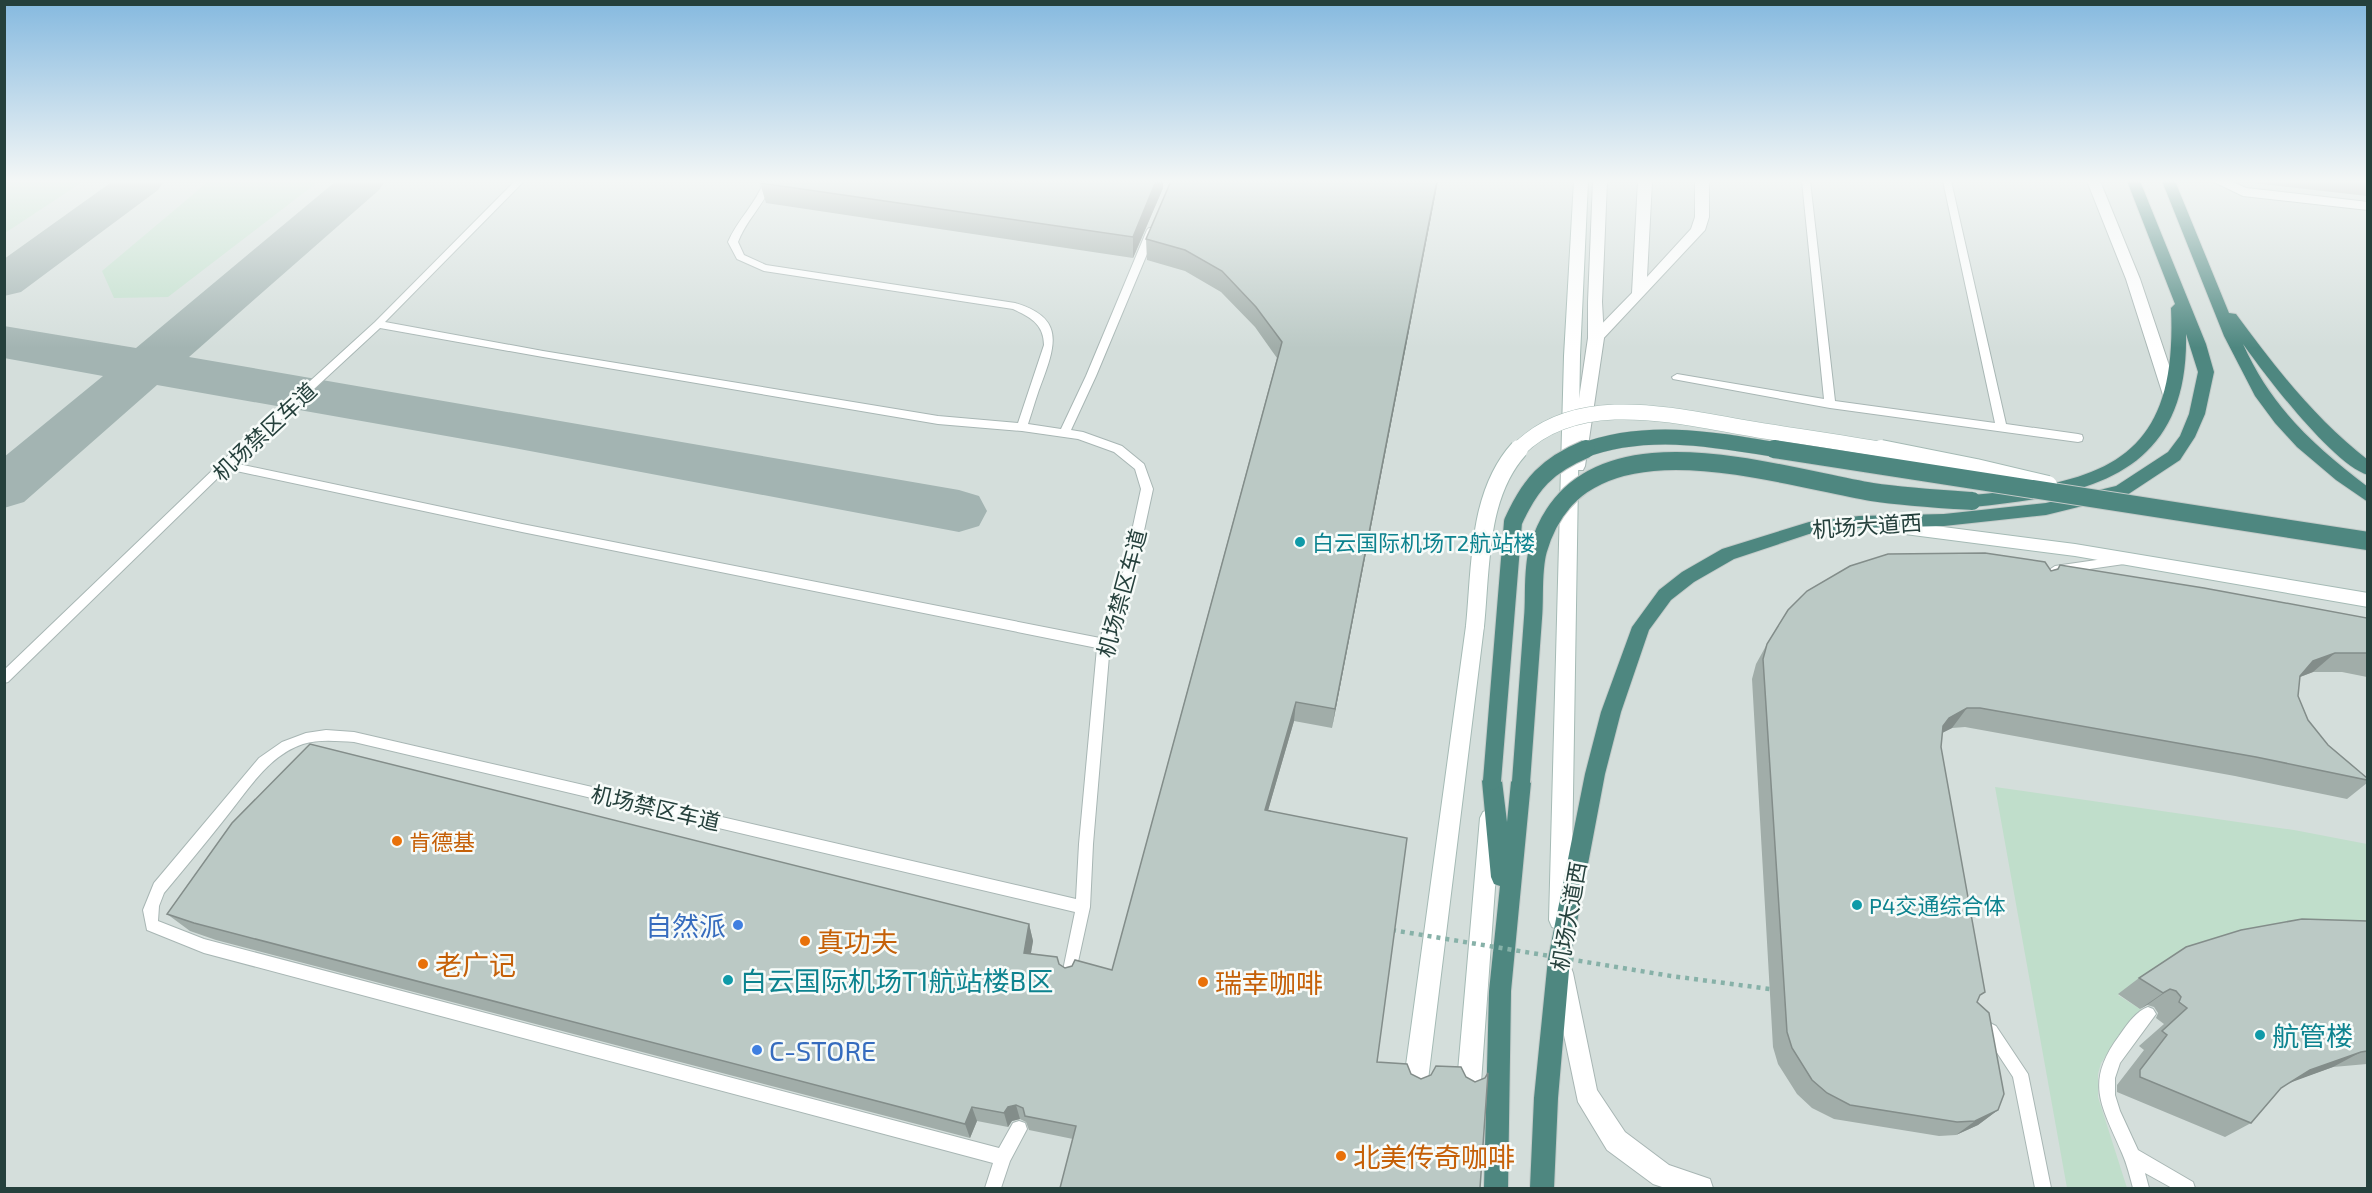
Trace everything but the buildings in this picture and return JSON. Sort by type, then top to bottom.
[{"type":"highway","name":"机场大道西","points":[[1542,1188],[1546,1098],[1559,959],[1595,774],[1611,712],[1641,627],[1665,595],[1688,577],[1728,554],[1770,539],[1809,528],[1859,522],[1944,520],[2046,509],[2121,491],[2174,456],[2187,438],[2197,414],[2206,372],[2155,237]]},
{"type":"highway","points":[[2191,237],[2237,350],[2271,407],[2296,436],[2326,464],[2367,496]]},
{"type":"highway","points":[[1496,1188],[1500,991],[1521,782],[1538,551],[1544,528],[1556,509],[1583,483],[1607,470],[1638,462],[1675,459],[1741,467],[1872,492],[1972,501],[2048,492],[2105,473],[2135,454],[2155,433],[2171,395],[2180,343],[2176,291]]},
{"type":"highway","points":[[2214,292],[2292,398],[2327,435],[2367,469]]},
{"type":"highway","points":[[1506,917],[1492,781],[1513,522],[1526,494],[1545,471],[1581,450],[1617,438],[1670,435],[2093,497],[2367,541]]},
{"type":"main road","points":[[1578,237],[1572,356],[1559,959],[1586,1094],[1616,1141],[1662,1175],[1701,1188]]},
{"type":"main road","points":[[1568,516],[1596,338],[1599,237]]},
{"type":"main road","points":[[1639,294],[1642,237]]},
{"type":"main road","points":[[1596,338],[1692,237]]},
{"type":"main road","points":[[2116,237],[2133,279],[2171,395]]},
{"type":"main road","points":[[1416,1080],[1488,521],[1499,476],[1516,452],[1532,438],[1554,425],[1589,416],[1655,415],[1894,451],[1972,466],[2093,497]]},
{"type":"main road","points":[[1859,522],[2128,559],[2367,600]]},
{"type":"main road","points":[[1469,1083],[1492,781]]},
{"type":"lane","name":"机场禁区车道","points":[[4,678],[225,465],[378,324],[465,237]]},
{"type":"lane","points":[[735,237],[733,242],[740,257],[764,268],[1015,306],[1037,315],[1045,327],[1051,346],[1022,427]]},
{"type":"lane","points":[[1064,433],[1091,376],[1149,237]]},
{"type":"lane","points":[[1812,237],[1830,404]]},
{"type":"lane","points":[[1959,237],[2001,427]]},
{"type":"lane","name":"机场禁区车道","points":[[378,324],[938,420],[1022,427],[1079,435],[1118,449],[1140,467],[1146,496],[1125,591],[1104,644],[1086,844],[1083,907],[354,737],[336,735],[314,736],[297,741],[279,750],[256,771],[159,888],[151,903],[152,925],[204,946],[1003,1157]]},
{"type":"lane","points":[[1677,377],[1830,404],[2078,438]]},
{"type":"lane","points":[[225,465],[522,528],[1104,644]]},
{"type":"lane","points":[[2042,573],[2128,559]]},
{"type":"lane","points":[[1069,975],[1083,907]]},
{"type":"lane","points":[[2142,1188],[2132,1156],[2116,1122],[2105,1089],[2110,1067],[2128,1035],[2148,1014]]},
{"type":"lane","points":[[1969,1017],[1991,1031],[2020,1074],[2043,1188]]},
{"type":"lane","points":[[993,1188],[1003,1157],[1019,1129]]},
{"type":"lane","points":[[2132,1156],[2187,1188]]},
{"type":"path","points":[[1392,930],[1671,976],[1770,989]]},
{"type":"shaded area","points":[[5,237],[2367,237],[2367,1188],[5,1188]]},
{"type":"green space","points":[[143,237],[247,237],[168,297],[114,298],[102,271]]},
{"type":"green space","points":[[1995,787],[2294,830],[2367,844],[2367,941],[2118,995],[2148,1014],[2131,1021],[2101,1063],[2098,1074],[2098,1097],[2127,1188],[2067,1188]]},
{"type":"taxiway","points":[[4,282],[66,237]]},
{"type":"taxiway","points":[[146,367],[298,237]]},
{"type":"taxiway","points":[[4,342],[146,367]]},
{"type":"taxiway","points":[[4,488],[146,367]]},
{"type":"taxiway","points":[[146,367],[514,430],[959,511]]},
{"type":"place","name":"白云国际机场T2航站楼","points":[[1300,542]]},
{"type":"place","name":"肯德基","points":[[397,841]]},
{"type":"place","name":"P4交通综合体","points":[[1857,905]]},
{"type":"place","name":"自然派","points":[[738,925]]},
{"type":"place","name":"真功夫","points":[[805,941]]},
{"type":"place","name":"老广记","points":[[423,964]]},
{"type":"place","name":"白云国际机场T1航站楼B区","points":[[728,980]]},
{"type":"place","name":"瑞幸咖啡","points":[[1203,982]]},
{"type":"place","name":"航管楼","points":[[2260,1035]]},
{"type":"place","name":"C-STORE","points":[[757,1050]]},
{"type":"place","name":"北美传奇咖啡","points":[[1341,1156]]}]
